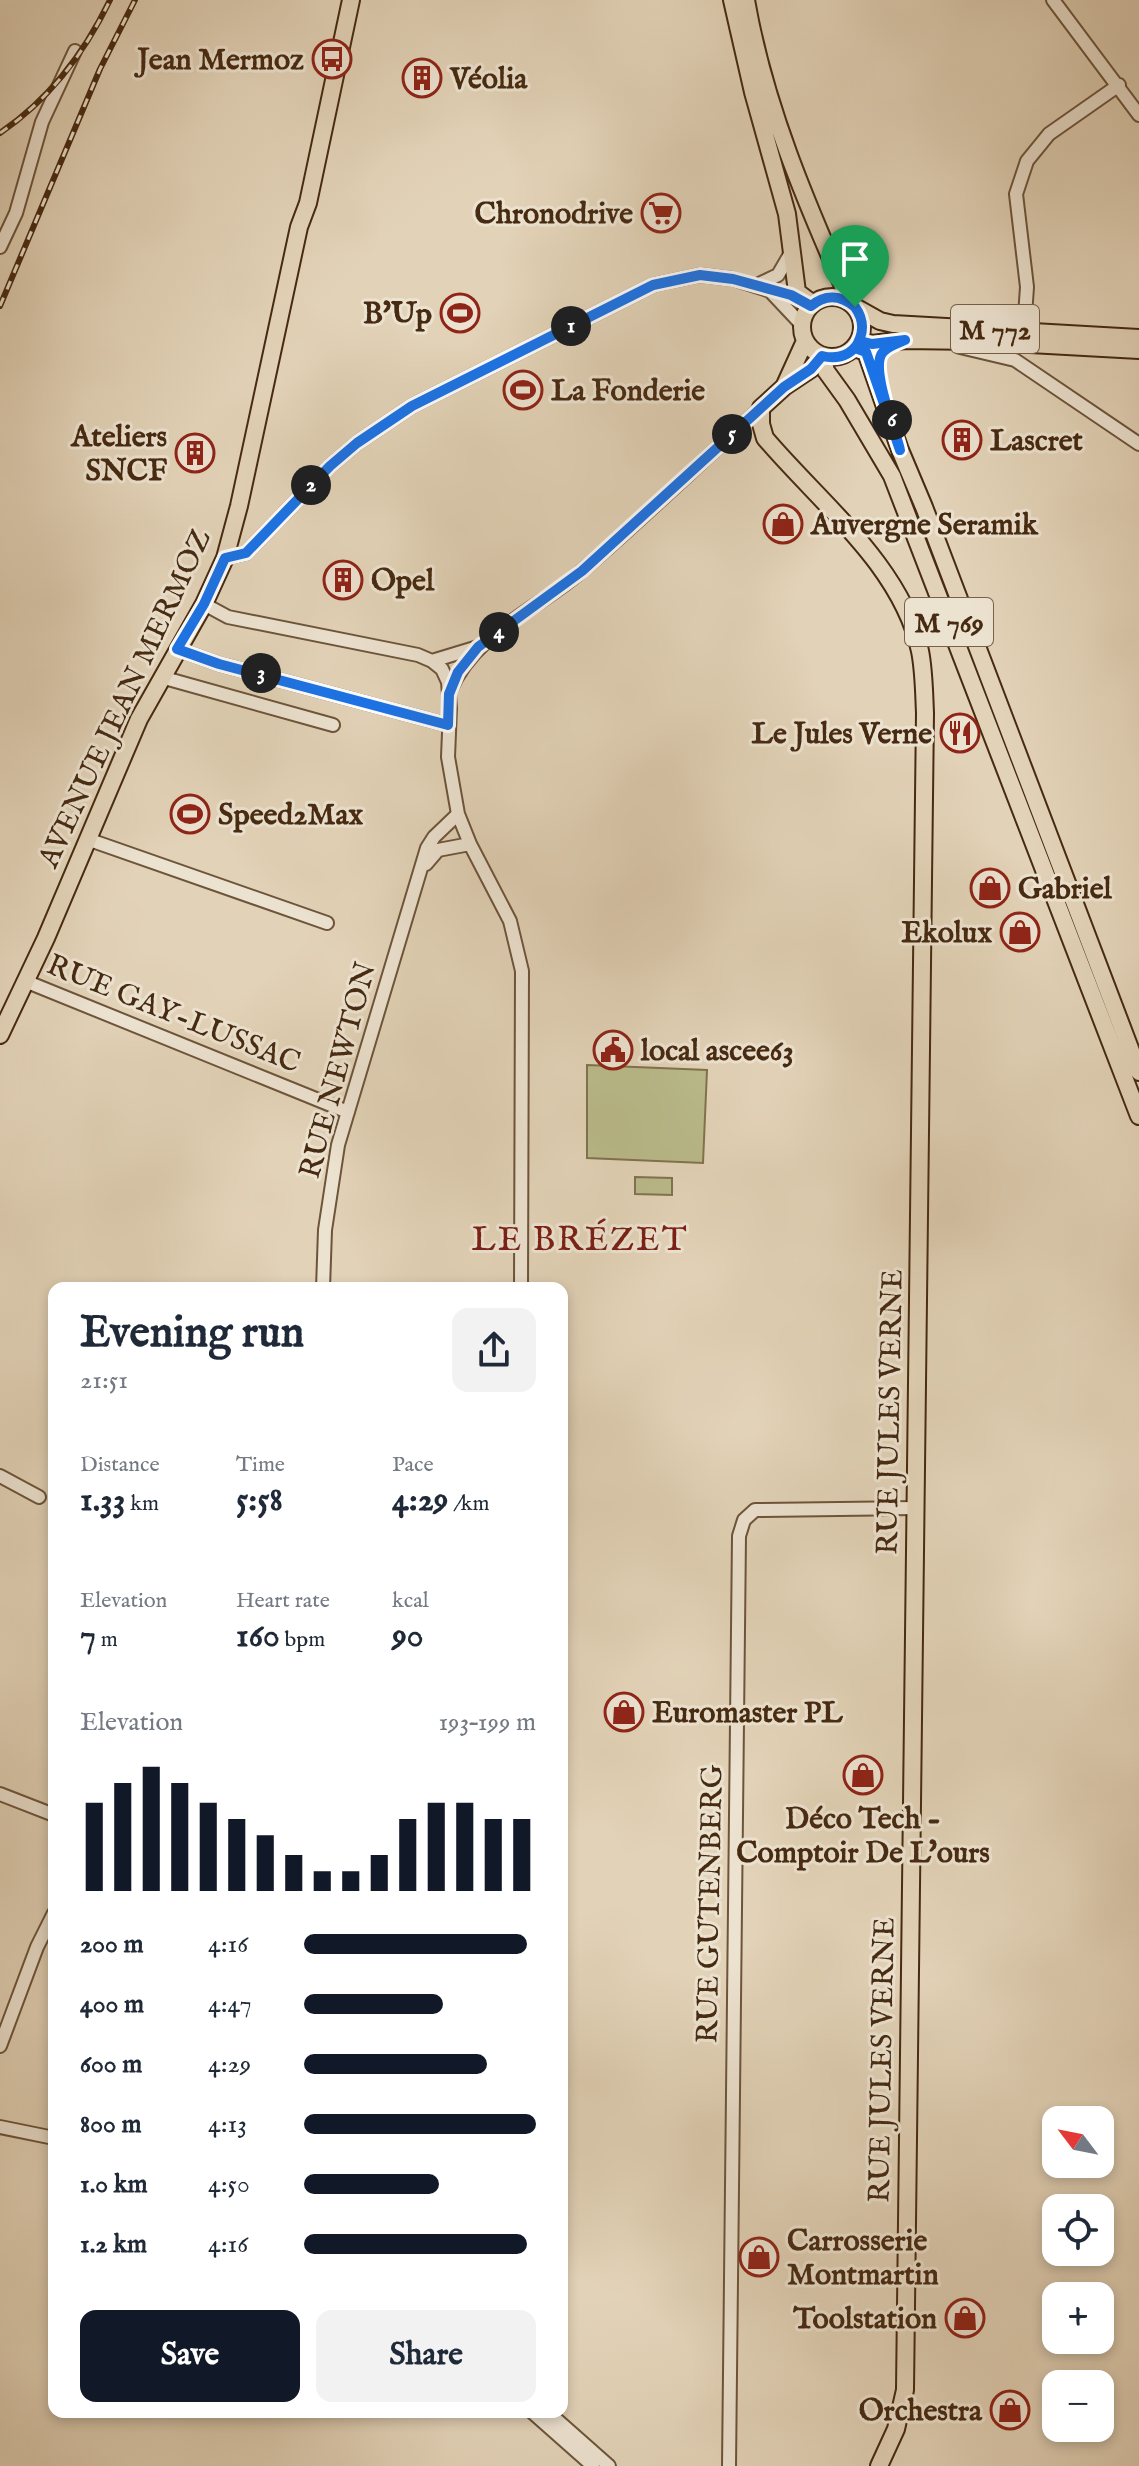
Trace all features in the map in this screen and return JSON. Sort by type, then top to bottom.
[{"type":"main road","name":"AVENUE JEAN MERMOZ","points":[[0,1035],[139,719],[204,604],[225,558],[299,227],[308,203],[351,0]]},
{"type":"main road","points":[[732,0],[753,92],[787,214],[797,292],[812,305]]},
{"type":"main road","points":[[746,0],[765,88],[810,212],[863,327],[857,344],[841,356],[822,356],[812,350],[803,333]]},
{"type":"main road","points":[[784,387],[803,333],[804,315],[812,305],[827,297],[843,299],[852,305]]},
{"type":"main road","name":"M 772","points":[[852,305],[880,321],[893,324],[1139,338]]},
{"type":"main road","points":[[900,450],[879,377],[879,360],[882,353],[913,340]]},
{"type":"main road","name":"M 772","points":[[857,344],[913,340],[1139,350]]},
{"type":"main road","name":"M 769","points":[[857,344],[866,352],[900,450],[1139,1072]]},
{"type":"main road","points":[[765,438],[761,408],[784,387],[811,369],[822,356]]},
{"type":"main road","name":"M 769","points":[[822,356],[826,371],[892,476],[1139,1116]]},
{"type":"main road","points":[[799,377],[820,380],[847,400]]},
{"type":"main road","name":"RUE JULES VERNE","points":[[765,438],[886,574],[912,624],[920,652],[925,713],[905,2390],[896,2429],[879,2466]]},
{"type":"street","points":[[1053,0],[1139,115]]},
{"type":"street","points":[[0,247],[16,213],[42,122],[75,51]]},
{"type":"street","points":[[1024,330],[1027,287],[1016,194],[1027,161],[1049,134],[1119,85]]},
{"type":"street","points":[[754,286],[778,275],[792,251]]},
{"type":"street","points":[[225,558],[246,553],[330,466],[357,443],[412,406],[653,285],[700,275],[733,279],[791,295],[812,305]]},
{"type":"street","points":[[767,289],[803,333]]},
{"type":"street","points":[[913,340],[974,349],[1015,360],[1139,444]]},
{"type":"street","points":[[449,694],[458,672],[478,647],[582,571],[761,408]]},
{"type":"street","points":[[729,437],[748,434],[765,438]]},
{"type":"street","points":[[204,604],[228,617],[418,655],[442,669],[449,694],[448,757],[458,814],[510,921],[522,971],[521,1282]]},
{"type":"street","points":[[432,661],[478,647]]},
{"type":"street","points":[[177,649],[219,664],[448,725]]},
{"type":"street","points":[[161,677],[333,725]]},
{"type":"street","name":"RUE NEWTON","points":[[323,1282],[330,1186],[348,1112],[431,842],[458,814]]},
{"type":"street","points":[[87,839],[327,923]]},
{"type":"street","points":[[422,870],[438,850],[470,844]]},
{"type":"street","name":"RUE GAY-LUSSAC","points":[[25,981],[348,1112]]},
{"type":"street","points":[[0,1476],[39,1497]]},
{"type":"street","name":"RUE GUTENBERG","points":[[729,2466],[739,1536],[744,1520],[755,1510],[767,1508],[916,1508]]},
{"type":"street","points":[[0,1794],[48,1813]]},
{"type":"street","points":[[0,2046],[48,1925]]},
{"type":"street","points":[[0,2127],[48,2137]]},
{"type":"street","points":[[539,2418],[593,2466]]},
{"type":"street","points":[[555,2418],[609,2466]]},
{"type":"green space","points":[[587,1065],[707,1070],[703,1163],[587,1158]]},
{"type":"green space","points":[[635,1177],[672,1178],[672,1195],[635,1194]]},
{"type":"railway","points":[[0,133],[35,105],[64,74],[89,39],[110,0]]},
{"type":"railway","points":[[0,306],[100,69],[135,0]]},
{"type":"place","name":"Jean Mermoz","points":[[332,59]]},
{"type":"place","name":"Véolia","points":[[422,78]]},
{"type":"place","name":"Chronodrive","points":[[661,213]]},
{"type":"place","name":"B'Up","points":[[460,313]]},
{"type":"place","name":"La Fonderie","points":[[523,390]]},
{"type":"place","name":"Lascret","points":[[962,440]]},
{"type":"place","name":"Ateliers SNCF","points":[[195,453]]},
{"type":"place","name":"Auvergne Seramik","points":[[783,524]]},
{"type":"place","name":"Opel","points":[[343,580]]},
{"type":"place","name":"Le Jules Verne","points":[[960,733]]},
{"type":"place","name":"Speed2Max","points":[[190,814]]},
{"type":"place","name":"Gabriel","points":[[990,888]]},
{"type":"place","name":"Ekolux","points":[[1020,932]]},
{"type":"place","name":"local ascee63","points":[[613,1050]]},
{"type":"place","name":"Euromaster PL","points":[[624,1712]]},
{"type":"place","name":"Déco Tech - Comptoir De L'ours","points":[[863,1775]]},
{"type":"place","name":"Carrosserie Montmartin","points":[[759,2257]]},
{"type":"place","name":"Toolstation","points":[[965,2318]]},
{"type":"place","name":"Orchestra","points":[[1010,2410]]},
{"type":"district","name":"LE BRÉZET","points":[[580,1238]]},
{"type":"route","points":[[855,307],[835,297],[820,299],[811,306],[791,295],[733,279],[700,275],[653,285],[412,406],[357,443],[330,466],[246,553],[225,558],[204,604],[177,649],[219,664],[448,725],[449,694],[458,672],[478,647],[582,571],[822,356],[836,358],[855,348],[860,341],[872,344],[905,340],[891,346],[879,360],[879,377],[900,450],[866,352],[855,348],[863,327],[855,307]]}]
